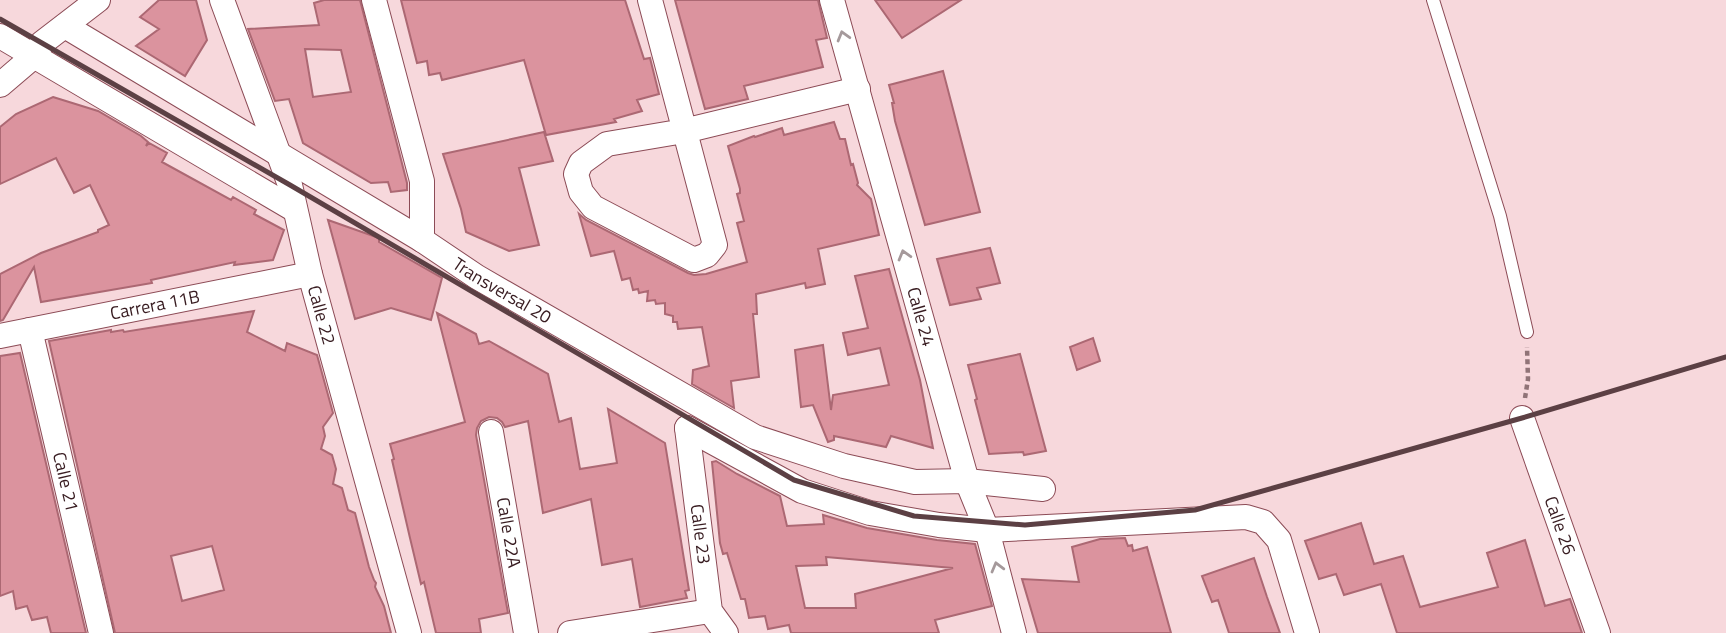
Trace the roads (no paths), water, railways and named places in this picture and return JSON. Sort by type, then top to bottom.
[{"type":"street","points":[[0,85],[34,57],[42,43],[98,0]]},
{"type":"street","name":"Calle 22","points":[[222,0],[290,186],[310,274],[410,633]]},
{"type":"street","points":[[374,0],[422,181],[422,240]]},
{"type":"street","points":[[650,0],[684,131],[715,245],[707,255],[694,260],[593,206],[581,192],[576,174],[581,163],[607,144],[684,131],[858,89]]},
{"type":"street","name":"Calle 24","points":[[832,0],[967,481],[987,530],[1014,633]]},
{"type":"street","name":"Transversal 20","points":[[65,26],[422,240],[477,277],[755,437],[845,466],[915,482],[967,481],[1043,489]]},
{"type":"street","points":[[0,36],[295,210]]},
{"type":"street","name":"Carrera 11B","points":[[0,336],[310,274]]},
{"type":"street","name":"Calle 21","points":[[30,330],[101,633]]},
{"type":"street","name":"Calle 26","points":[[1521,418],[1598,633]]},
{"type":"street","name":"Calle 23","points":[[726,633],[710,611],[687,428],[813,495],[870,513],[987,530]]},
{"type":"street","name":"Calle 22A","points":[[491,432],[526,633]]},
{"type":"street","points":[[987,530],[1246,517],[1263,523],[1279,540],[1307,633]]},
{"type":"street","points":[[570,633],[710,611]]},
{"type":"lane","points":[[1433,0],[1500,216],[1527,332]]},
{"type":"railway","points":[[0,19],[794,480],[914,516],[1025,525],[1195,510],[1522,418],[1726,357]]}]
